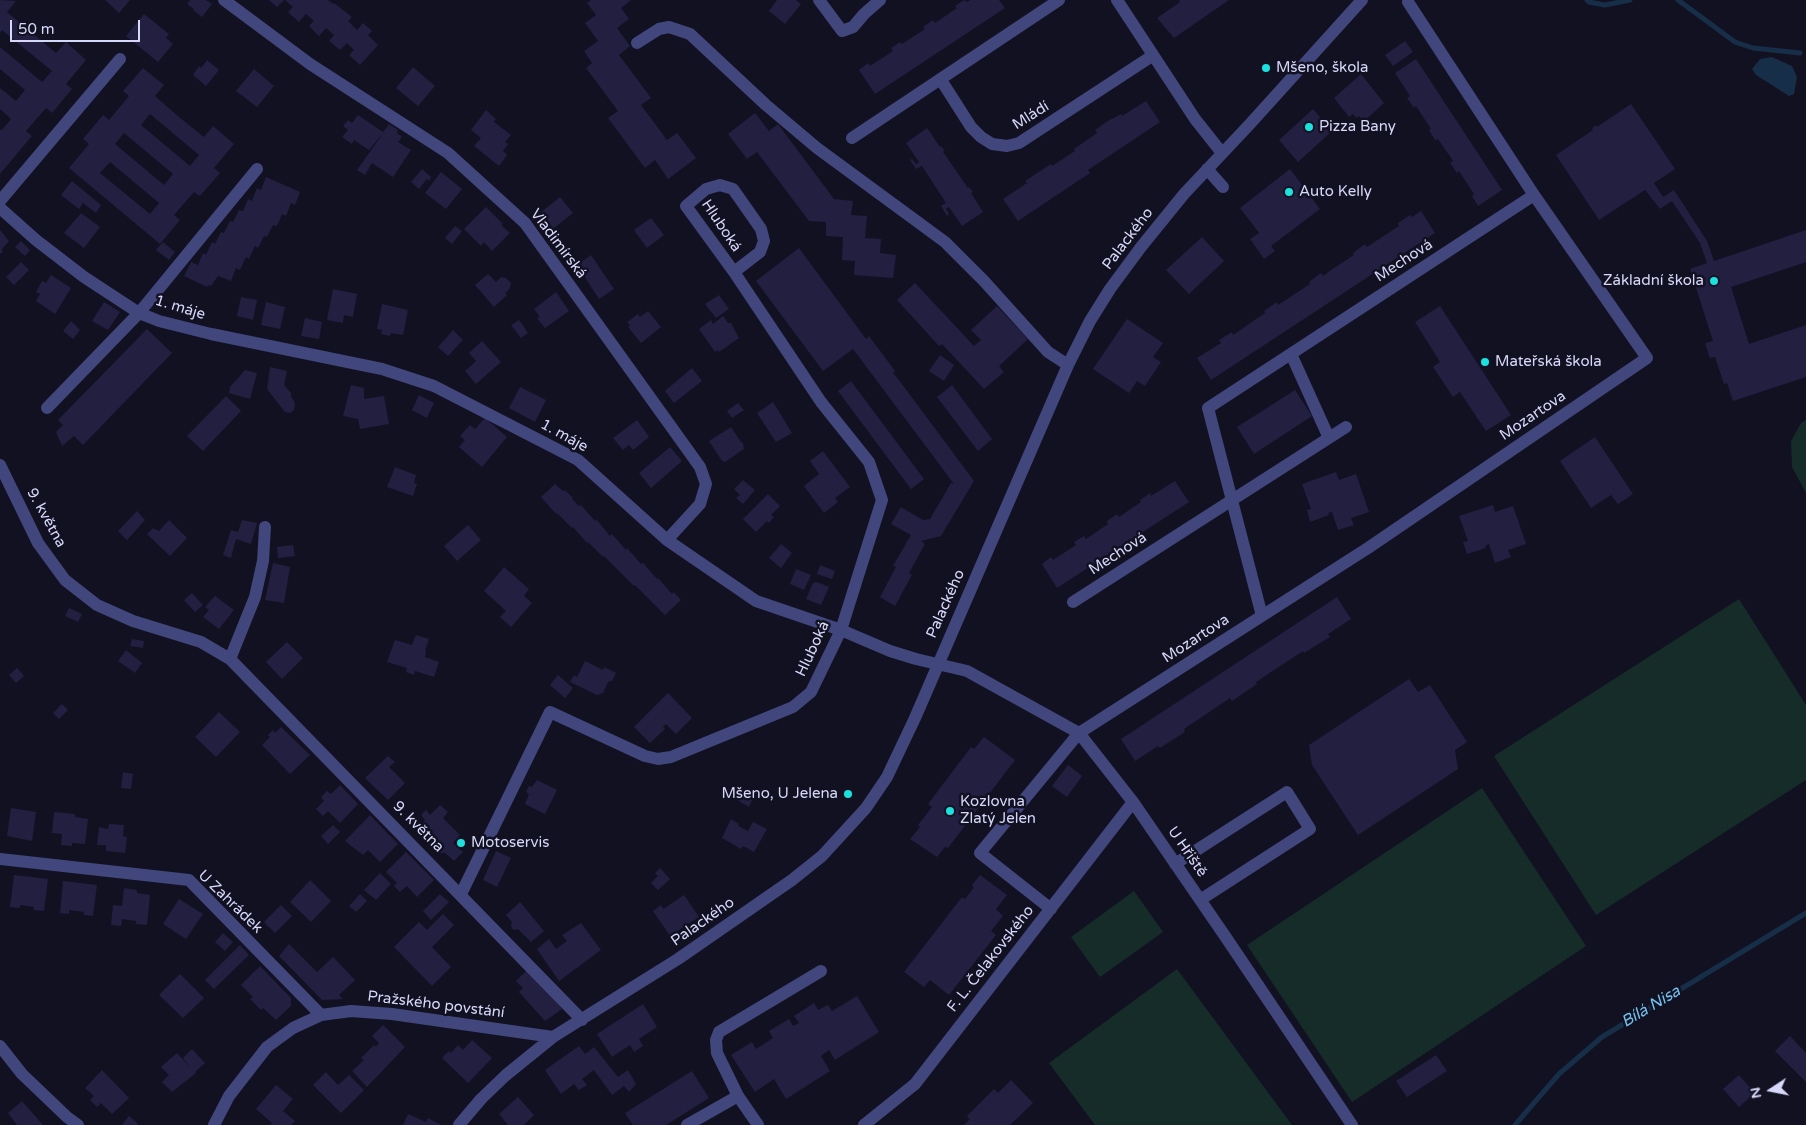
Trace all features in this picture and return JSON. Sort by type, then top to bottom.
[{"type":"street","name":"Vladimírská","points":[[224,0],[310,64],[448,153],[525,223],[700,467],[706,484],[700,504],[667,540]]},
{"type":"street","points":[[819,0],[842,31],[853,27],[880,0]]},
{"type":"street","points":[[852,138],[1059,0]]},
{"type":"street","name":"Palackého","points":[[459,1125],[481,1099],[506,1075],[554,1037],[678,959],[792,880],[822,856],[866,808],[887,777],[915,718],[1068,365],[1090,321],[1110,289],[1141,247],[1184,194],[1362,0]]},
{"type":"street","points":[[1119,1],[1152,56],[1195,119],[1222,153]]},
{"type":"street","name":"Mozartova","points":[[1050,909],[980,853],[1079,733],[1368,548],[1647,358],[1534,195],[1408,2]]},
{"type":"street","points":[[637,43],[659,29],[670,27],[690,34],[766,105],[817,148],[944,242],[984,281],[1048,352],[1068,365]]},
{"type":"street","name":"Mládí","points":[[941,80],[971,127],[992,144],[1007,146],[1020,143],[1152,56]]},
{"type":"street","points":[[0,201],[120,59]]},
{"type":"street","name":"1. máje","points":[[47,408],[139,312],[256,169]]},
{"type":"street","points":[[1207,169],[1224,187]]},
{"type":"street","name":"Hluboká","points":[[461,894],[550,712],[645,756],[658,759],[671,757],[793,707],[812,692],[841,630],[882,500],[869,462],[822,402],[734,272],[686,206],[706,189],[720,185],[733,188],[761,229],[764,240],[760,252],[734,272]]},
{"type":"street","name":"Mechová","points":[[1262,616],[1208,408],[1534,195]]},
{"type":"street","name":"1. máje","points":[[0,208],[36,240],[84,278],[139,312],[159,321],[211,334],[382,369],[434,386],[578,460],[667,540],[756,601],[841,630],[890,651],[937,664]]},
{"type":"street","points":[[1291,354],[1329,438]]},
{"type":"street","name":"Mechová","points":[[1072,602],[1346,426]]},
{"type":"street","name":"9. května","points":[[0,465],[38,544],[65,580],[97,605],[133,621],[201,642],[230,659],[582,1020]]},
{"type":"street","points":[[230,659],[255,596],[263,562],[265,527]]},
{"type":"street","name":"U Hřiště","points":[[937,664],[967,671],[1079,733],[1133,802],[1352,1125]]},
{"type":"street","points":[[1175,864],[1287,792],[1310,829],[1200,900]]},
{"type":"street","name":"F. L. Čelakovského","points":[[864,1125],[915,1084],[1133,802]]},
{"type":"street","name":"U Zahrádek","points":[[0,859],[188,880],[321,1015]]},
{"type":"street","points":[[758,1125],[738,1096],[717,1053],[716,1040],[719,1032],[821,971]]},
{"type":"street","name":"Pražského povstání","points":[[214,1125],[229,1096],[268,1048],[292,1028],[321,1015],[351,1012],[392,1014],[554,1037]]},
{"type":"street","points":[[0,1046],[22,1074],[78,1125]]},
{"type":"street","points":[[687,1125],[738,1096]]},
{"type":"green space","points":[[1806,420],[1806,493],[1792,467],[1791,441],[1801,423]]},
{"type":"green space","points":[[1739,599],[1806,705],[1806,780],[1596,915],[1494,756]]},
{"type":"green space","points":[[1482,788],[1586,946],[1352,1102],[1247,945]]},
{"type":"green space","points":[[1134,891],[1163,932],[1100,977],[1071,937]]},
{"type":"green space","points":[[1177,969],[1292,1125],[1095,1125],[1049,1063]]},
{"type":"water","points":[[1772,57],[1792,66],[1797,77],[1794,94],[1789,96],[1756,75],[1752,69],[1760,59]]},
{"type":"building","points":[[0,0],[16,1],[7,12],[56,53],[66,42],[86,60],[66,84],[72,89],[52,113],[46,108],[26,131],[32,136],[0,174],[0,129],[2,130],[11,119],[0,109],[0,88],[16,101],[25,90],[0,69],[0,47],[42,82],[52,71],[2,30],[0,33]]},
{"type":"building","points":[[105,0],[130,0],[119,13]]},
{"type":"building","points":[[190,0],[206,0],[212,4],[202,17],[187,4]]},
{"type":"building","points":[[269,0],[284,0],[277,7]]},
{"type":"building","points":[[285,0],[328,0],[352,17],[348,21],[357,30],[363,23],[372,31],[368,35],[378,45],[360,65],[349,55],[354,50],[347,43],[340,50],[329,41],[334,35],[326,28],[319,36],[309,26],[314,21],[306,14],[299,22],[288,12],[293,7]]},
{"type":"building","points":[[591,0],[631,0],[621,8],[629,19],[617,28],[630,46],[619,55],[651,98],[641,105],[667,140],[677,133],[696,158],[668,179],[655,160],[645,168],[608,118],[618,111],[586,68],[592,63],[584,51],[598,41],[585,23],[596,15],[587,3]]},
{"type":"building","points":[[777,0],[796,0],[801,4],[785,24],[769,11]]},
{"type":"building","points":[[964,0],[967,2],[970,0],[999,0],[1005,8],[875,94],[859,70],[868,63],[870,66],[893,51],[891,48],[900,42],[902,44],[925,29],[923,27],[933,20],[935,23],[957,8],[955,6]]},
{"type":"building","points":[[1179,0],[1229,0],[1174,38],[1157,18],[1180,2]]},
{"type":"building","points":[[144,14],[169,34],[166,38],[173,44],[158,62],[126,36]]},
{"type":"building","points":[[1405,41],[1413,52],[1393,66],[1385,55]]},
{"type":"building","points":[[1416,59],[1502,190],[1478,206],[1472,196],[1474,194],[1459,171],[1457,173],[1450,163],[1453,161],[1438,139],[1435,140],[1429,130],[1431,129],[1416,106],[1414,108],[1407,98],[1410,96],[1395,73]]},
{"type":"building","points":[[207,60],[219,70],[206,86],[193,75],[199,66],[201,68]]},
{"type":"building","points":[[413,67],[435,86],[418,106],[396,88]]},
{"type":"building","points":[[143,68],[164,85],[155,96],[179,117],[204,137],[213,126],[234,144],[214,168],[220,173],[200,196],[194,192],[174,215],[180,220],[160,244],[69,168],[89,144],[83,139],[103,115],[109,120],[129,96],[123,91]],"holes":[[[150,114],[199,155],[190,166],[141,125]],[[124,133],[173,174],[164,185],[115,144]],[[110,162],[159,203],[150,214],[100,173]]]},
{"type":"building","points":[[254,69],[274,86],[257,107],[236,91]]},
{"type":"building","points":[[1361,74],[1384,103],[1363,122],[1359,116],[1357,118],[1353,114],[1349,117],[1334,98]]},
{"type":"building","points":[[1146,101],[1160,122],[1088,170],[1090,173],[1018,221],[1003,199],[1027,183],[1025,181],[1075,151],[1074,149],[1097,133],[1095,130],[1108,121],[1121,114],[1122,116]]},
{"type":"building","points":[[1631,104],[1675,169],[1654,183],[1663,197],[1674,190],[1707,241],[1714,261],[1806,230],[1806,262],[1731,287],[1749,344],[1806,325],[1806,377],[1733,401],[1727,383],[1724,384],[1715,357],[1710,358],[1705,343],[1713,341],[1690,269],[1707,263],[1700,243],[1672,201],[1660,209],[1645,190],[1599,220],[1556,155],[1593,130],[1592,128],[1596,125],[1597,127]]},
{"type":"building","points":[[1313,109],[1332,131],[1298,162],[1279,140]]},
{"type":"building","points":[[486,110],[496,119],[494,122],[511,135],[505,142],[508,144],[503,151],[507,155],[499,166],[474,146],[481,138],[471,130]]},
{"type":"building","points":[[755,113],[769,131],[778,124],[834,199],[853,201],[851,215],[867,216],[865,238],[881,239],[880,253],[896,255],[893,278],[854,275],[855,261],[842,260],[843,237],[826,236],[826,222],[809,221],[757,152],[747,159],[728,134]]},
{"type":"building","points":[[358,115],[383,132],[389,124],[398,130],[397,133],[402,137],[398,142],[411,150],[393,177],[372,163],[365,175],[357,170],[384,132],[369,150],[354,140],[352,144],[342,137],[348,130],[343,126],[348,120],[352,123]]},
{"type":"building","points":[[927,128],[945,151],[943,152],[968,188],[973,192],[971,193],[983,212],[962,226],[949,207],[946,209],[949,214],[947,216],[941,206],[946,203],[922,166],[916,169],[910,160],[912,159],[916,164],[919,162],[906,143]]},
{"type":"building","points":[[422,169],[431,177],[419,189],[411,182]]},
{"type":"building","points":[[1290,169],[1320,209],[1271,246],[1275,251],[1264,259],[1250,239],[1259,233],[1240,208]]},
{"type":"building","points":[[441,172],[462,189],[446,209],[425,193]]},
{"type":"building","points":[[266,177],[300,192],[295,205],[291,203],[286,216],[282,214],[277,226],[273,225],[267,237],[264,236],[258,248],[255,246],[249,259],[246,257],[240,270],[236,268],[231,281],[218,276],[211,286],[208,285],[207,287],[184,276],[191,262],[198,265],[203,253],[206,255],[212,242],[215,244],[221,232],[224,233],[230,221],[233,222],[239,210],[243,211],[248,199],[252,201],[257,188],[261,190]]},
{"type":"building","points":[[72,181],[101,205],[96,213],[83,203],[79,209],[61,195]]},
{"type":"building","points":[[560,197],[573,213],[553,229],[540,213]]},
{"type":"building","points":[[486,207],[510,233],[492,251],[484,242],[481,246],[464,229]]},
{"type":"building","points":[[1421,211],[1435,233],[1211,380],[1197,358],[1221,343],[1219,340],[1232,332],[1233,335],[1265,313],[1264,311],[1277,302],[1278,305],[1310,284],[1309,282],[1321,273],[1323,276],[1354,255],[1353,253],[1365,244],[1367,247],[1399,226],[1398,223],[1410,215],[1412,217]]},
{"type":"building","points":[[81,213],[100,227],[84,248],[64,233]]},
{"type":"building","points":[[651,218],[664,235],[647,248],[634,230]]},
{"type":"building","points":[[455,226],[462,231],[452,244],[445,238]]},
{"type":"building","points":[[0,230],[9,241],[0,254]]},
{"type":"building","points":[[1202,237],[1224,261],[1189,294],[1166,270]]},
{"type":"building","points":[[21,241],[30,250],[25,256],[15,247]]},
{"type":"building","points":[[163,242],[175,252],[169,260],[156,250]]},
{"type":"building","points":[[799,248],[866,339],[869,336],[895,371],[893,373],[974,481],[941,536],[921,541],[925,544],[909,573],[912,575],[895,606],[880,597],[896,567],[893,566],[911,535],[891,524],[901,507],[923,520],[930,519],[951,483],[954,484],[853,349],[823,371],[756,281]]},
{"type":"building","points":[[591,255],[614,289],[599,299],[577,265]]},
{"type":"building","points":[[21,262],[29,270],[14,285],[6,277]]},
{"type":"building","points":[[488,274],[496,282],[501,277],[506,278],[511,283],[510,288],[505,293],[507,295],[494,307],[475,285]]},
{"type":"building","points":[[51,275],[71,288],[55,314],[36,301],[40,294],[36,292],[42,281],[46,283]]},
{"type":"building","points":[[915,283],[974,346],[981,340],[971,330],[997,306],[1028,339],[999,366],[1004,372],[984,389],[942,344],[939,346],[897,300]]},
{"type":"building","points":[[333,289],[357,294],[353,317],[344,315],[343,323],[327,320]]},
{"type":"building","points":[[556,292],[569,311],[545,328],[537,318],[540,317],[534,309]]},
{"type":"building","points":[[719,295],[729,309],[716,318],[705,304]]},
{"type":"building","points":[[241,297],[257,300],[253,320],[237,316]]},
{"type":"building","points":[[104,302],[120,312],[108,330],[92,321]]},
{"type":"building","points":[[266,302],[285,307],[280,329],[261,325]]},
{"type":"building","points":[[382,304],[408,310],[403,335],[391,333],[390,336],[381,334],[382,330],[377,329]]},
{"type":"building","points":[[1440,306],[1511,415],[1486,431],[1460,392],[1453,397],[1433,367],[1440,362],[1415,322]]},
{"type":"building","points":[[648,311],[661,327],[641,343],[628,327],[630,325],[627,322],[638,314],[640,317]]},
{"type":"building","points":[[723,316],[728,323],[731,323],[739,338],[719,352],[718,350],[715,352],[699,329],[711,320],[713,324]]},
{"type":"building","points":[[305,318],[322,322],[319,339],[301,336]]},
{"type":"building","points":[[1127,319],[1163,343],[1153,357],[1161,362],[1145,386],[1137,381],[1129,393],[1093,369]]},
{"type":"building","points":[[519,320],[528,333],[521,338],[511,325]]},
{"type":"building","points":[[71,321],[80,330],[73,339],[63,331]]},
{"type":"building","points":[[147,329],[172,353],[83,445],[74,436],[62,446],[56,432],[63,425],[58,420]]},
{"type":"building","points":[[453,330],[463,340],[448,356],[438,347]]},
{"type":"building","points":[[482,341],[501,362],[476,384],[465,371],[476,361],[469,353]]},
{"type":"building","points":[[940,355],[954,365],[944,381],[929,371]]},
{"type":"building","points":[[270,367],[287,371],[284,385],[291,393],[295,403],[294,410],[290,413],[285,412],[267,389]]},
{"type":"building","points":[[692,368],[702,381],[674,403],[665,391]]},
{"type":"building","points":[[245,370],[257,373],[250,399],[229,393],[230,387]]},
{"type":"building","points":[[851,381],[924,479],[911,489],[838,391]]},
{"type":"building","points":[[351,385],[364,388],[364,399],[384,396],[389,424],[360,429],[358,419],[343,416]]},
{"type":"building","points":[[952,385],[992,439],[978,451],[937,397]]},
{"type":"building","points":[[520,387],[546,400],[535,422],[509,408]]},
{"type":"building","points":[[1295,390],[1312,416],[1254,454],[1237,427]]},
{"type":"building","points":[[419,395],[434,403],[427,418],[412,410]]},
{"type":"building","points":[[226,396],[241,411],[203,451],[187,436]]},
{"type":"building","points":[[773,402],[792,433],[776,442],[757,413]]},
{"type":"building","points":[[738,403],[744,410],[732,418],[727,411]]},
{"type":"building","points":[[485,418],[507,437],[482,467],[459,447],[465,440],[460,436],[470,425],[475,429]]},
{"type":"building","points":[[637,420],[649,437],[633,450],[629,445],[623,450],[613,438]]},
{"type":"building","points":[[731,427],[743,443],[744,449],[725,462],[722,461],[709,441]]},
{"type":"building","points":[[1595,437],[1633,494],[1618,504],[1611,495],[1591,508],[1560,461]]},
{"type":"building","points":[[670,447],[682,461],[651,488],[639,473]]},
{"type":"building","points":[[823,451],[850,487],[835,498],[838,502],[824,513],[804,486],[819,474],[810,461]]},
{"type":"building","points":[[395,467],[416,475],[414,483],[417,484],[413,496],[387,487]]},
{"type":"building","points":[[1336,472],[1339,480],[1356,474],[1369,512],[1351,518],[1354,525],[1338,530],[1332,512],[1310,522],[1307,510],[1311,509],[1302,484]]},
{"type":"building","points":[[743,480],[755,490],[743,504],[736,498],[740,495],[734,489]]},
{"type":"building","points":[[1175,481],[1189,502],[1057,588],[1042,564],[1051,557],[1053,560],[1076,545],[1074,542],[1084,536],[1086,539],[1108,524],[1107,521],[1117,514],[1119,517],[1141,502],[1140,500],[1150,493],[1151,496]]},
{"type":"building","points":[[555,484],[563,491],[565,490],[595,521],[596,519],[610,536],[612,534],[672,594],[674,592],[681,600],[665,615],[604,556],[587,543],[573,527],[556,514],[541,497]]},
{"type":"building","points":[[768,494],[780,506],[771,515],[774,517],[769,523],[767,521],[756,532],[743,519]]},
{"type":"building","points":[[1493,505],[1495,512],[1513,506],[1526,544],[1508,550],[1511,557],[1495,563],[1489,544],[1485,546],[1486,548],[1467,554],[1463,542],[1468,541],[1459,516]]},
{"type":"building","points":[[137,511],[145,520],[127,540],[118,531]]},
{"type":"building","points":[[169,520],[187,538],[170,556],[147,534],[153,528],[159,531]]},
{"type":"building","points":[[242,520],[257,523],[251,544],[236,539],[231,558],[223,555],[231,530],[238,532]]},
{"type":"building","points":[[468,525],[481,540],[457,561],[444,546]]},
{"type":"building","points":[[781,544],[792,553],[781,568],[769,558]]},
{"type":"building","points":[[293,545],[295,556],[278,558],[277,547]]},
{"type":"building","points":[[273,563],[290,567],[284,603],[265,600]]},
{"type":"building","points":[[820,565],[835,571],[832,579],[817,574]]},
{"type":"building","points":[[504,567],[529,589],[524,596],[532,603],[511,627],[500,617],[506,611],[484,591]]},
{"type":"building","points":[[796,569],[811,575],[804,590],[790,584]]},
{"type":"building","points":[[817,582],[829,587],[821,605],[806,599],[813,583]]},
{"type":"building","points":[[192,593],[203,605],[195,612],[184,600]]},
{"type":"building","points":[[215,596],[234,610],[219,629],[203,617],[209,610],[205,607]]},
{"type":"building","points":[[1337,597],[1351,619],[1328,634],[1330,637],[1304,653],[1303,651],[1256,682],[1257,684],[1232,701],[1230,698],[1184,729],[1185,732],[1135,761],[1121,739]]},
{"type":"building","points":[[69,608],[82,614],[78,622],[65,616]]},
{"type":"building","points":[[416,635],[429,639],[425,657],[439,662],[434,677],[415,671],[414,675],[406,672],[407,668],[387,662],[395,640],[412,645]]},
{"type":"building","points":[[132,639],[144,641],[143,648],[130,646]]},
{"type":"building","points":[[287,642],[303,658],[282,679],[266,662]]},
{"type":"building","points":[[126,650],[142,663],[135,673],[118,661]]},
{"type":"building","points":[[585,661],[603,670],[604,667],[616,673],[612,681],[608,682],[603,693],[597,695],[570,682],[574,675],[577,677]]},
{"type":"building","points":[[17,668],[24,676],[16,683],[9,675]]},
{"type":"building","points":[[558,675],[573,688],[565,698],[550,685]]},
{"type":"building","points":[[1409,679],[1418,692],[1430,685],[1467,742],[1455,750],[1458,769],[1358,835],[1312,765],[1309,745]]},
{"type":"building","points":[[668,693],[692,718],[676,734],[666,724],[663,727],[665,729],[650,743],[634,727]]},
{"type":"building","points":[[62,704],[68,710],[59,719],[53,713]]},
{"type":"building","points":[[219,712],[240,732],[216,757],[195,737]]},
{"type":"building","points":[[281,727],[310,755],[290,774],[262,745],[270,737],[268,735],[273,730],[275,733]]},
{"type":"building","points":[[984,737],[1015,760],[948,848],[945,847],[937,857],[910,839],[932,807],[928,804],[971,747],[974,749]]},
{"type":"building","points":[[388,756],[395,762],[389,767],[405,783],[388,800],[365,778]]},
{"type":"building","points":[[1068,765],[1082,776],[1067,797],[1052,786]]},
{"type":"building","points":[[123,772],[133,774],[131,789],[121,788]]},
{"type":"building","points":[[537,780],[557,790],[545,814],[525,804],[529,794],[526,792],[529,786],[532,787]]},
{"type":"building","points":[[340,785],[358,804],[340,823],[328,811],[323,816],[316,809],[324,801],[321,797],[327,791],[331,794]]},
{"type":"building","points":[[738,790],[753,798],[749,807],[733,798]]},
{"type":"building","points":[[440,805],[448,812],[443,818],[460,835],[453,843],[463,852],[454,861],[444,852],[442,854],[417,829],[425,820],[421,815],[426,810],[430,815]]},
{"type":"building","points":[[11,808],[36,812],[32,841],[7,836]]},
{"type":"building","points":[[54,812],[75,814],[75,817],[88,819],[85,844],[72,843],[72,846],[61,845],[62,834],[52,833]]},
{"type":"building","points":[[370,815],[398,844],[380,862],[368,850],[363,855],[345,841]]},
{"type":"building","points":[[731,819],[739,824],[738,826],[748,831],[753,822],[767,829],[754,852],[743,846],[741,849],[722,838]]},
{"type":"building","points":[[109,824],[124,825],[123,836],[127,837],[125,853],[106,851],[106,845],[97,845],[99,827],[108,829]]},
{"type":"building","points":[[333,825],[340,832],[328,844],[321,836]]},
{"type":"building","points":[[496,851],[511,858],[497,887],[483,880]]},
{"type":"building","points":[[406,852],[434,880],[417,897],[407,886],[400,892],[394,886],[397,883],[386,872]]},
{"type":"building","points":[[660,868],[670,879],[658,890],[651,883],[658,876],[655,873]]},
{"type":"building","points":[[380,873],[391,884],[376,900],[364,890]]},
{"type":"building","points":[[14,875],[48,879],[44,911],[20,905],[20,908],[10,907]]},
{"type":"building","points":[[980,875],[1007,895],[996,909],[1003,916],[991,931],[996,935],[949,995],[930,980],[924,987],[904,972],[962,897],[965,899]]},
{"type":"building","points":[[310,880],[331,901],[311,922],[290,902]]},
{"type":"building","points":[[63,881],[97,885],[93,916],[84,915],[84,912],[69,910],[69,914],[60,913]]},
{"type":"building","points":[[124,888],[150,895],[147,925],[136,924],[136,921],[122,919],[121,926],[111,925],[113,905],[122,906]]},
{"type":"building","points":[[360,894],[367,901],[356,912],[349,906]]},
{"type":"building","points":[[440,894],[449,902],[431,920],[423,911]]},
{"type":"building","points":[[684,895],[699,917],[670,936],[653,911],[661,905],[663,909]]},
{"type":"building","points":[[179,899],[203,914],[186,939],[163,924]]},
{"type":"building","points":[[520,902],[544,931],[531,942],[518,929],[512,929],[512,922],[506,915]]},
{"type":"building","points":[[281,905],[292,916],[275,933],[264,922]]},
{"type":"building","points":[[443,914],[454,925],[432,947],[451,967],[432,986],[394,947],[419,922],[427,930]]},
{"type":"building","points":[[581,923],[601,950],[559,981],[537,949],[549,939],[556,949],[567,941],[562,935]]},
{"type":"building","points":[[223,933],[233,942],[225,951],[215,942]]},
{"type":"building","points":[[289,944],[317,972],[333,957],[355,980],[339,995],[343,999],[322,1000],[279,956]]},
{"type":"building","points":[[240,945],[249,955],[214,989],[205,980]]},
{"type":"building","points":[[260,966],[291,998],[291,1006],[276,1020],[263,1008],[261,1010],[250,999],[253,997],[241,985]]},
{"type":"building","points":[[527,970],[562,1009],[545,1021],[519,992],[523,988],[516,981]]},
{"type":"building","points":[[180,974],[204,998],[183,1018],[159,995]]},
{"type":"building","points":[[857,996],[879,1032],[835,1060],[829,1050],[821,1056],[830,1071],[786,1099],[774,1079],[755,1092],[731,1055],[752,1042],[756,1049],[773,1038],[769,1031],[789,1019],[793,1026],[799,1023],[794,1016],[814,1003],[818,1010],[828,1005],[832,1011]]},
{"type":"building","points":[[643,1004],[657,1027],[639,1039],[643,1046],[634,1052],[630,1045],[612,1057],[597,1034]]},
{"type":"building","points":[[383,1025],[405,1047],[367,1087],[352,1071],[364,1060],[361,1058],[374,1045],[376,1047],[379,1043],[372,1036]]},
{"type":"building","points":[[1790,1036],[1806,1053],[1806,1082],[1775,1051]]},
{"type":"building","points":[[472,1040],[492,1058],[468,1083],[442,1058],[449,1051],[451,1053],[458,1045],[463,1050]]},
{"type":"building","points":[[579,1046],[585,1054],[594,1047],[618,1077],[628,1070],[636,1084],[629,1092],[624,1086],[612,1095],[594,1070],[582,1079],[587,1085],[579,1090],[574,1084],[561,1094],[545,1070]]},
{"type":"building","points":[[192,1049],[205,1063],[196,1073],[172,1092],[162,1082],[169,1075],[161,1067],[177,1053],[190,1067],[183,1058]]},
{"type":"building","points":[[1436,1055],[1447,1071],[1407,1097],[1396,1081]]},
{"type":"building","points":[[102,1070],[129,1098],[112,1114],[101,1103],[97,1107],[90,1100],[94,1096],[85,1088]]},
{"type":"building","points":[[692,1071],[709,1098],[666,1125],[633,1125],[625,1113]]},
{"type":"building","points":[[326,1072],[338,1085],[349,1075],[364,1090],[341,1113],[313,1085]]},
{"type":"building","points":[[1739,1075],[1755,1093],[1739,1107],[1723,1089]]},
{"type":"building","points":[[1011,1080],[1033,1103],[1010,1125],[964,1125],[970,1119],[967,1116],[994,1089],[998,1093]]},
{"type":"building","points":[[276,1085],[293,1099],[283,1111],[295,1121],[291,1125],[270,1125],[272,1123],[256,1109]]},
{"type":"building","points":[[518,1097],[534,1115],[524,1125],[508,1125],[499,1114]]},
{"type":"building","points":[[22,1101],[43,1125],[17,1125],[8,1113]]},
{"type":"building","points":[[408,1114],[426,1122],[428,1118],[441,1125],[403,1125]]},
{"type":"building","points":[[129,1116],[136,1122],[138,1125],[122,1125]]},
{"type":"waterway","points":[[1587,0],[1605,5],[1630,0]]},
{"type":"waterway","points":[[1678,0],[1735,42],[1753,48],[1800,53]]},
{"type":"waterway","name":"Bílá Nisa","points":[[1515,1125],[1559,1074],[1602,1037],[1806,913]]},
{"type":"place","name":"Mšeno, škola","points":[[1266,68]]},
{"type":"place","name":"Pizza Bany","points":[[1309,127]]},
{"type":"place","name":"Auto Kelly","points":[[1289,192]]},
{"type":"place","name":"Základní škola","points":[[1714,281]]},
{"type":"place","name":"Mateřská škola","points":[[1485,362]]},
{"type":"place","name":"Mšeno, U Jelena","points":[[848,794]]},
{"type":"place","name":"Kozlovna Zlatý Jelen","points":[[950,811]]},
{"type":"place","name":"Motoservis","points":[[461,843]]}]
